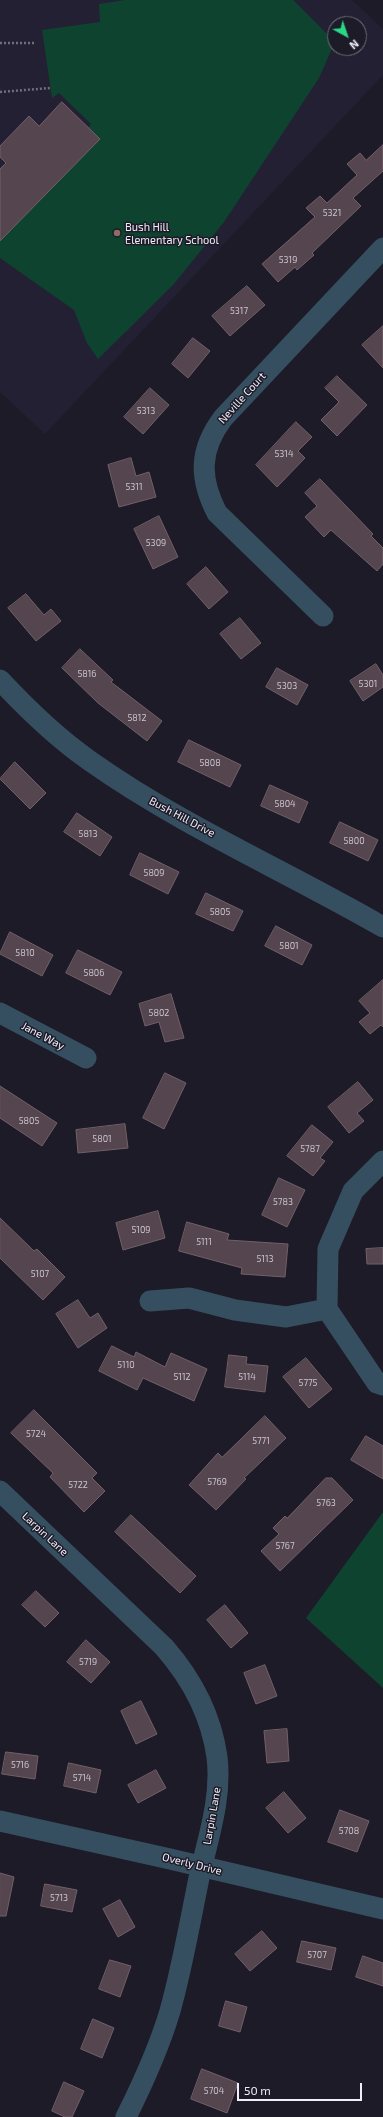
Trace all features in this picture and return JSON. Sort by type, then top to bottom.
[{"type":"street","name":"Neville Court","points":[[323,616],[217,513],[208,495],[204,480],[205,455],[212,436],[223,418],[383,248]]},
{"type":"street","name":"Bush Hill Drive","points":[[0,680],[57,734],[89,761],[144,797],[383,927]]},
{"type":"street","name":"Jane Way","points":[[0,1013],[86,1058]]},
{"type":"street","points":[[383,1161],[353,1191],[328,1248],[326,1309],[373,1377],[378,1383],[383,1385]]},
{"type":"street","points":[[150,1301],[189,1298],[234,1310],[286,1317],[326,1309]]},
{"type":"street","name":"Larpin Lane","points":[[0,1491],[164,1647],[182,1667],[196,1690],[213,1734],[217,1765],[216,1805],[170,2010],[146,2077],[126,2117]]},
{"type":"street","name":"Overly Drive","points":[[0,1821],[383,1909]]},
{"type":"path","points":[[0,43],[36,43]]},
{"type":"path","points":[[0,92],[50,88]]},
{"type":"shaded area","name":"Bush Hill Elementary School","points":[[0,0],[352,0],[383,29],[383,75],[45,434],[0,392]]},
{"type":"green space","name":"Bush Hill Elementary School","points":[[125,0],[293,0],[327,34],[327,56],[329,56],[319,78],[224,222],[173,285],[98,359],[87,343],[74,310],[0,258],[0,234],[91,124],[59,93],[52,98],[42,30],[100,22],[99,4]]},
{"type":"green space","points":[[383,1512],[383,1688],[306,1618]]},
{"type":"building","points":[[62,102],[100,139],[0,241],[0,169],[6,163],[0,157],[0,146],[29,116],[39,126]]},
{"type":"building","points":[[383,145],[383,171],[353,198],[361,206],[312,253],[314,255],[297,270],[295,267],[278,282],[262,264],[315,217],[306,208],[320,196],[327,203],[357,175],[347,164],[360,153],[366,160]]},
{"type":"building","points":[[247,286],[265,305],[230,336],[212,316]]},
{"type":"building","points":[[383,326],[383,368],[362,345]]},
{"type":"building","points":[[193,338],[210,351],[188,378],[172,364]]},
{"type":"building","points":[[337,376],[367,405],[337,436],[321,420],[339,402],[325,388]]},
{"type":"building","points":[[150,388],[169,405],[143,434],[124,417]]},
{"type":"building","points":[[296,422],[312,437],[298,451],[305,458],[277,487],[256,465]]},
{"type":"building","points":[[131,458],[136,476],[149,472],[156,497],[119,507],[108,465]]},
{"type":"building","points":[[320,479],[373,534],[371,536],[383,548],[383,564],[377,571],[331,530],[324,537],[305,517],[317,506],[305,493]]},
{"type":"building","points":[[159,516],[178,557],[153,569],[134,529]]},
{"type":"building","points":[[206,567],[228,592],[209,609],[187,584]]},
{"type":"building","points":[[26,594],[44,615],[51,609],[61,621],[36,641],[8,608]]},
{"type":"building","points":[[240,618],[261,643],[241,659],[220,634]]},
{"type":"building","points":[[80,649],[113,680],[111,682],[162,721],[147,741],[98,703],[62,668]]},
{"type":"building","points":[[376,664],[383,675],[383,687],[363,701],[350,681]]},
{"type":"building","points":[[277,668],[308,685],[297,705],[266,687]]},
{"type":"building","points":[[189,740],[241,765],[230,787],[178,762]]},
{"type":"building","points":[[15,762],[46,793],[30,809],[0,779]]},
{"type":"building","points":[[270,785],[308,802],[299,823],[261,806]]},
{"type":"building","points":[[77,813],[112,837],[100,856],[64,832]]},
{"type":"building","points":[[340,822],[378,840],[368,861],[330,843]]},
{"type":"building","points":[[140,853],[179,872],[168,894],[130,875]]},
{"type":"building","points":[[206,893],[243,911],[233,931],[196,914]]},
{"type":"building","points":[[276,926],[312,945],[302,965],[265,946]]},
{"type":"building","points":[[10,932],[53,955],[42,976],[0,954]]},
{"type":"building","points":[[78,950],[122,972],[110,995],[66,973]]},
{"type":"building","points":[[383,980],[383,1027],[381,1025],[370,1034],[359,1022],[370,1013],[359,1001]]},
{"type":"building","points":[[171,994],[184,1038],[165,1042],[159,1022],[145,1026],[139,1004]]},
{"type":"building","points":[[165,1073],[186,1083],[164,1129],[143,1118]]},
{"type":"building","points":[[358,1082],[373,1100],[357,1113],[364,1121],[349,1133],[328,1107]]},
{"type":"building","points":[[0,1086],[57,1123],[42,1146],[0,1118]]},
{"type":"building","points":[[125,1124],[128,1148],[78,1153],[76,1130]]},
{"type":"building","points":[[312,1125],[333,1142],[320,1158],[325,1161],[313,1176],[287,1156]]},
{"type":"building","points":[[279,1178],[305,1190],[287,1227],[262,1215]]},
{"type":"building","points":[[158,1211],[165,1238],[123,1250],[116,1223]]},
{"type":"building","points":[[0,1218],[34,1251],[37,1249],[65,1277],[43,1300],[0,1258]]},
{"type":"building","points":[[187,1222],[229,1234],[227,1240],[288,1244],[285,1277],[241,1274],[242,1268],[179,1251]]},
{"type":"building","points":[[383,1248],[383,1264],[367,1264],[366,1249]]},
{"type":"building","points":[[78,1300],[90,1318],[98,1313],[107,1328],[78,1348],[56,1314]]},
{"type":"building","points":[[112,1346],[134,1357],[136,1352],[165,1367],[171,1353],[207,1369],[194,1401],[143,1378],[137,1390],[99,1371]]},
{"type":"building","points":[[229,1355],[247,1357],[246,1364],[268,1366],[265,1392],[225,1387]]},
{"type":"building","points":[[306,1358],[332,1389],[309,1408],[283,1377]]},
{"type":"building","points":[[34,1410],[97,1473],[92,1478],[105,1491],[84,1512],[50,1477],[53,1473],[11,1433]]},
{"type":"building","points":[[265,1416],[286,1438],[244,1478],[246,1479],[216,1510],[189,1485],[218,1453],[222,1457]]},
{"type":"building","points":[[366,1436],[383,1446],[383,1479],[351,1460]]},
{"type":"building","points":[[326,1478],[332,1478],[353,1500],[280,1571],[261,1551],[279,1534],[273,1528],[285,1516],[287,1518]]},
{"type":"building","points":[[131,1515],[196,1576],[180,1593],[115,1532]]},
{"type":"building","points":[[36,1591],[59,1613],[45,1627],[22,1605]]},
{"type":"building","points":[[225,1605],[248,1633],[231,1648],[207,1620]]},
{"type":"building","points":[[86,1640],[110,1662],[91,1683],[67,1662]]},
{"type":"building","points":[[265,1665],[277,1696],[256,1704],[244,1673]]},
{"type":"building","points":[[141,1701],[157,1734],[136,1744],[121,1711]]},
{"type":"building","points":[[287,1729],[289,1761],[267,1763],[264,1731]]},
{"type":"building","points":[[6,1752],[38,1756],[35,1779],[2,1774]]},
{"type":"building","points":[[69,1763],[101,1770],[96,1793],[64,1786]]},
{"type":"building","points":[[156,1770],[166,1788],[138,1803],[128,1785]]},
{"type":"building","points":[[284,1792],[306,1818],[288,1833],[266,1808]]},
{"type":"building","points":[[340,1810],[369,1821],[357,1852],[328,1842]]},
{"type":"building","points":[[0,1873],[14,1877],[6,1916],[0,1916]]},
{"type":"building","points":[[45,1884],[77,1890],[72,1912],[41,1906]]},
{"type":"building","points":[[120,1900],[135,1927],[118,1937],[103,1909]]},
{"type":"building","points":[[262,1931],[277,1948],[250,1971],[235,1954]]},
{"type":"building","points":[[302,1941],[336,1948],[331,1970],[297,1962]]},
{"type":"building","points":[[363,1956],[383,1963],[383,1986],[356,1977]]},
{"type":"building","points":[[110,1960],[131,1966],[120,1997],[99,1989]]},
{"type":"building","points":[[226,2001],[247,2007],[240,2032],[219,2026]]},
{"type":"building","points":[[93,2019],[114,2028],[102,2058],[81,2049]]},
{"type":"building","points":[[202,2069],[238,2083],[227,2113],[191,2099]]},
{"type":"building","points":[[64,2082],[84,2091],[72,2117],[65,2117],[52,2111]]},
{"type":"place","name":"Bush Hill Elementary School","points":[[117,233]]}]
